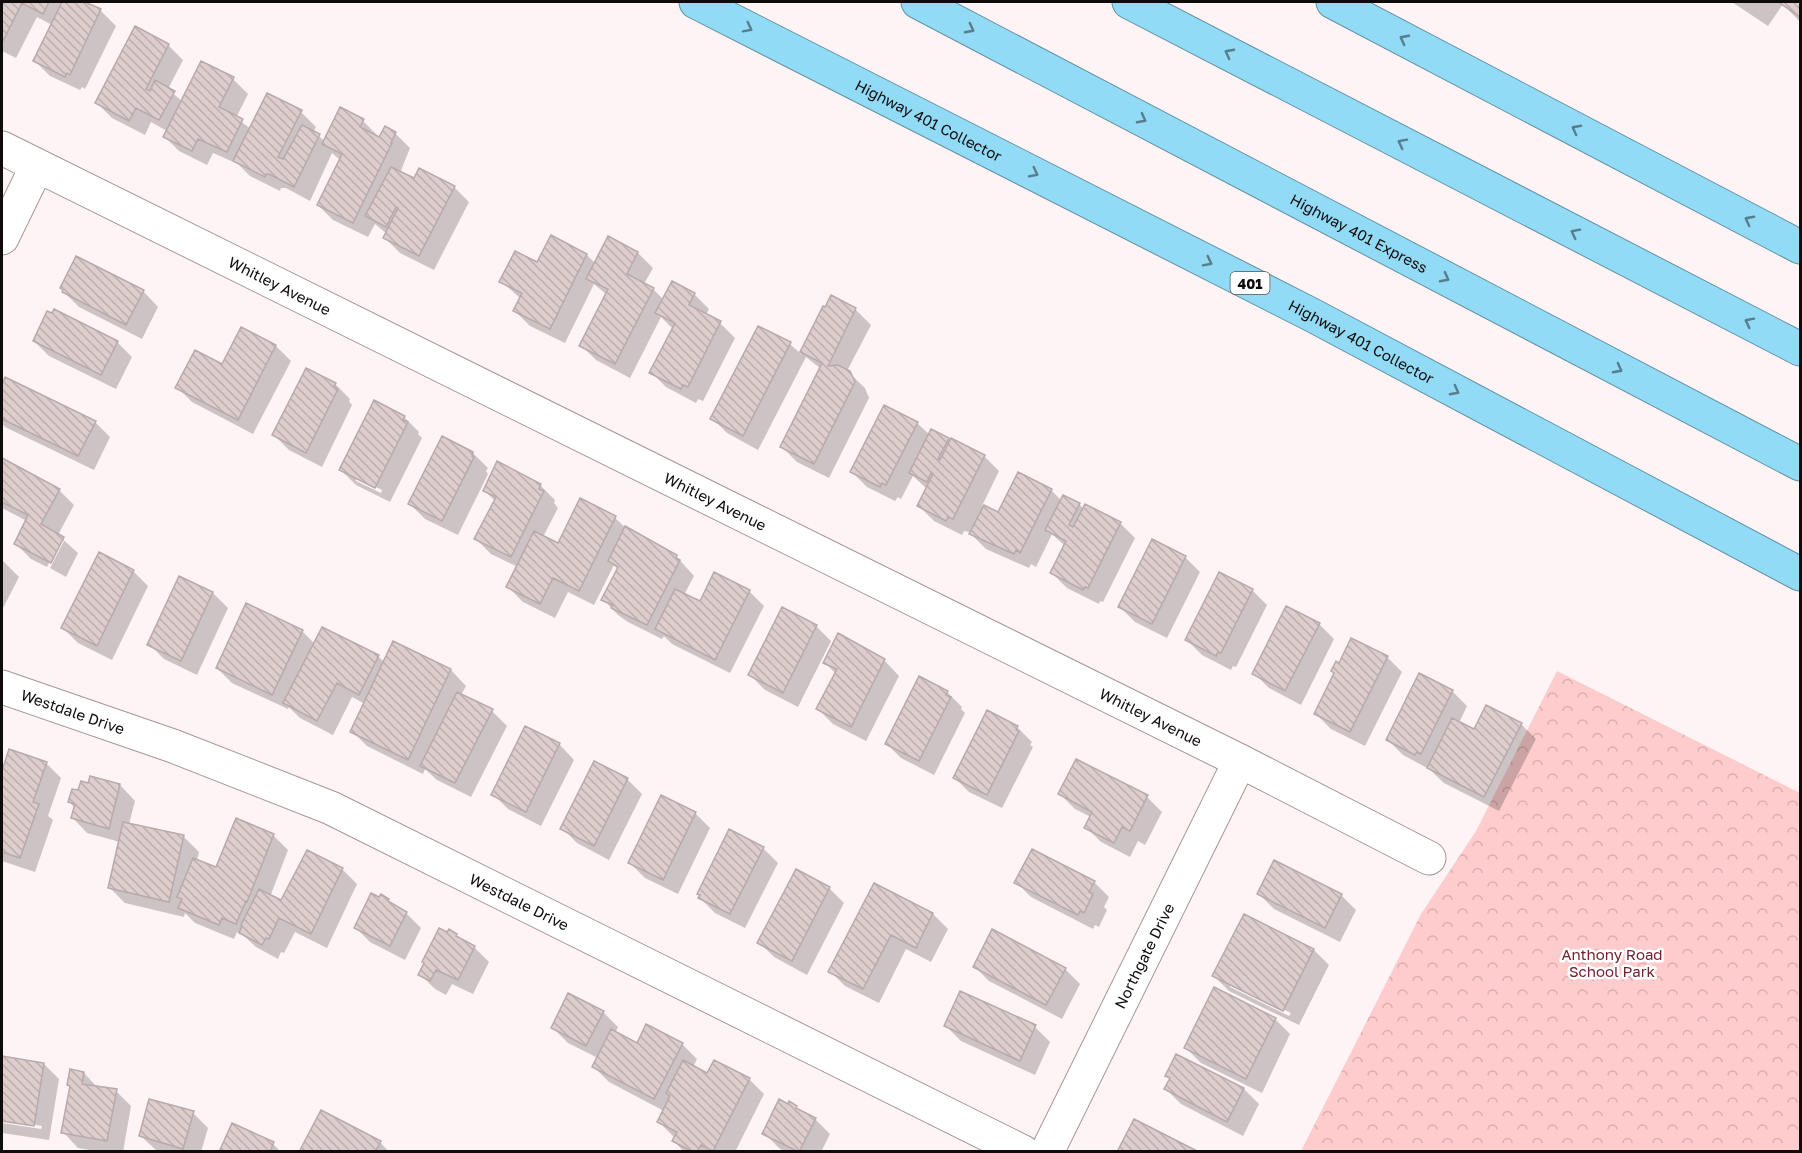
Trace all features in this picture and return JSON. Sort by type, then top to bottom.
[{"type":"highway","name":"Highway 401 Collector","points":[[696,2],[1312,315],[1800,574]]},
{"type":"highway","name":"Highway 401 Express","points":[[918,2],[1800,464]]},
{"type":"highway","points":[[1130,2],[1800,349]]},
{"type":"highway","points":[[1333,2],[1800,248]]},
{"type":"street","name":"Whitley Avenue","points":[[2,148],[1240,761],[1429,858]]},
{"type":"street","points":[[2,238],[37,166]]},
{"type":"street","name":"Westdale Drive","points":[[2,687],[173,746],[331,808],[1023,1152]]},
{"type":"street","name":"Northgate Drive","points":[[1047,1152],[1240,761]]},
{"type":"green space","name":"Anthony Road School Park","points":[[1557,671],[1800,793],[1800,1151],[1301,1151],[1421,914],[1476,831]]},
{"type":"building","points":[[2,2],[49,2],[43,14],[22,3],[2,43]]},
{"type":"building","points":[[62,2],[85,2],[101,9],[70,75],[67,73],[65,77],[33,61]]},
{"type":"building","points":[[1800,2],[1800,17],[1780,3]]},
{"type":"building","points":[[135,26],[169,44],[146,89],[150,91],[155,80],[175,91],[159,120],[136,108],[129,121],[95,103]]},
{"type":"building","points":[[201,61],[234,77],[219,107],[243,119],[227,152],[198,139],[192,151],[163,137]]},
{"type":"building","points":[[267,93],[302,110],[278,157],[283,159],[302,125],[320,134],[294,187],[269,174],[265,177],[233,161]]},
{"type":"building","points":[[340,107],[364,119],[360,127],[379,137],[385,126],[396,132],[353,223],[317,205],[342,154],[322,144]]},
{"type":"building","points":[[391,167],[414,178],[419,168],[455,186],[419,256],[383,238],[398,208],[396,207],[386,227],[365,216]]},
{"type":"building","points":[[551,235],[587,254],[550,329],[513,311],[522,293],[499,282],[515,251],[537,262]]},
{"type":"building","points":[[608,236],[638,252],[627,274],[654,288],[615,364],[579,346],[608,289],[586,279]]},
{"type":"building","points":[[76,256],[144,290],[126,325],[62,292],[60,288]]},
{"type":"building","points":[[672,281],[695,293],[689,305],[721,321],[688,387],[683,385],[681,389],[649,373],[675,323],[655,313]]},
{"type":"building","points":[[831,295],[856,308],[828,366],[838,365],[850,371],[855,382],[814,464],[780,447],[822,363],[800,352]]},
{"type":"building","points":[[54,309],[118,341],[101,375],[33,341],[47,311],[52,313]]},
{"type":"building","points":[[758,326],[791,342],[743,436],[710,419]]},
{"type":"building","points":[[241,327],[276,345],[238,420],[175,388],[195,350],[222,364]]},
{"type":"building","points":[[306,368],[336,383],[334,386],[338,389],[306,453],[272,435]]},
{"type":"building","points":[[5,377],[96,421],[78,456],[2,419],[2,385]]},
{"type":"building","points":[[374,400],[405,416],[403,420],[408,422],[375,488],[339,470]]},
{"type":"building","points":[[884,405],[918,422],[886,485],[882,483],[880,487],[850,472]]},
{"type":"building","points":[[931,429],[949,438],[938,459],[940,460],[951,438],[985,455],[953,519],[948,517],[946,521],[917,506],[933,474],[931,473],[927,482],[909,473]]},
{"type":"building","points":[[442,436],[473,452],[474,457],[442,521],[408,504]]},
{"type":"building","points":[[2,458],[60,489],[41,524],[64,537],[51,563],[14,544],[28,515],[2,502]]},
{"type":"building","points":[[497,461],[541,484],[539,489],[544,491],[511,557],[474,539],[496,497],[483,491]]},
{"type":"building","points":[[1018,472],[1052,489],[1020,553],[1016,550],[1014,554],[969,534],[984,505],[998,512]]},
{"type":"building","points":[[1063,495],[1080,503],[1069,525],[1073,527],[1085,504],[1121,522],[1088,588],[1085,587],[1083,590],[1050,573],[1066,541],[1045,530]]},
{"type":"building","points":[[580,498],[616,516],[579,591],[553,578],[540,604],[506,587],[534,531],[558,543]]},
{"type":"building","points":[[625,526],[677,555],[676,558],[680,560],[647,625],[611,608],[613,605],[601,600],[618,567],[608,561]]},
{"type":"building","points":[[1152,539],[1186,556],[1152,624],[1118,607]]},
{"type":"building","points":[[99,552],[134,570],[97,646],[61,628]]},
{"type":"building","points":[[714,572],[750,590],[715,660],[655,629],[675,589],[700,601]]},
{"type":"building","points":[[1219,572],[1253,589],[1221,653],[1218,652],[1216,656],[1185,640]]},
{"type":"building","points":[[179,576],[213,592],[181,661],[147,645]]},
{"type":"building","points":[[246,603],[303,630],[272,695],[216,668]]},
{"type":"building","points":[[1286,606],[1320,623],[1285,691],[1252,674]]},
{"type":"building","points":[[782,607],[817,625],[783,693],[748,675]]},
{"type":"building","points":[[322,627],[379,655],[359,695],[337,683],[317,721],[283,703]]},
{"type":"building","points":[[838,633],[885,659],[851,727],[816,709],[837,669],[823,663]]},
{"type":"building","points":[[1351,638],[1388,656],[1350,732],[1314,714],[1334,673],[1331,671],[1336,661],[1339,663]]},
{"type":"building","points":[[393,641],[451,669],[408,760],[350,732]]},
{"type":"building","points":[[1419,673],[1453,690],[1421,754],[1417,752],[1415,755],[1386,740]]},
{"type":"building","points":[[919,676],[948,691],[946,695],[951,697],[919,761],[885,744]]},
{"type":"building","points":[[457,692],[493,709],[455,783],[420,766]]},
{"type":"building","points":[[1486,705],[1522,723],[1484,797],[1427,768],[1452,718],[1474,729]]},
{"type":"building","points":[[987,710],[1018,726],[1016,730],[1019,731],[987,795],[953,778]]},
{"type":"building","points":[[525,726],[560,743],[526,812],[491,795]]},
{"type":"building","points":[[9,749],[47,762],[33,802],[39,804],[20,858],[2,852],[2,771]]},
{"type":"building","points":[[1076,759],[1148,795],[1130,831],[1122,827],[1114,843],[1084,828],[1092,812],[1058,794]]},
{"type":"building","points":[[594,761],[628,778],[594,846],[560,829]]},
{"type":"building","points":[[90,776],[120,784],[109,829],[71,818],[75,804],[68,802],[72,789],[78,790],[81,781],[88,783]]},
{"type":"building","points":[[661,795],[696,812],[663,880],[628,863]]},
{"type":"building","points":[[236,818],[274,834],[236,924],[222,918],[219,925],[178,908],[182,899],[177,897],[193,858],[216,867]]},
{"type":"building","points":[[123,822],[184,835],[169,902],[108,888]]},
{"type":"building","points":[[729,829],[764,847],[730,914],[698,898],[700,895],[697,894]]},
{"type":"building","points":[[1032,849],[1095,881],[1089,892],[1093,894],[1084,913],[1080,911],[1078,915],[1014,883]]},
{"type":"building","points":[[307,850],[343,868],[311,934],[279,918],[269,939],[266,938],[262,945],[239,933],[259,889],[281,900]]},
{"type":"building","points":[[1274,860],[1342,894],[1325,928],[1257,894]]},
{"type":"building","points":[[796,869],[830,887],[792,961],[757,943]]},
{"type":"building","points":[[874,883],[933,913],[916,948],[891,935],[863,989],[828,972]]},
{"type":"building","points":[[371,893],[379,897],[381,894],[407,912],[390,946],[354,928]]},
{"type":"building","points":[[1244,914],[1314,949],[1283,1011],[1212,976]]},
{"type":"building","points":[[439,928],[447,932],[449,929],[457,934],[456,936],[475,946],[458,980],[436,970],[430,981],[418,975]]},
{"type":"building","points":[[992,929],[1066,968],[1046,1005],[973,967]]},
{"type":"building","points":[[1214,987],[1276,1018],[1246,1079],[1184,1048]]},
{"type":"building","points":[[960,991],[1036,1025],[1020,1061],[944,1026]]},
{"type":"building","points":[[568,993],[604,1011],[586,1046],[551,1028]]},
{"type":"building","points":[[646,1024],[683,1043],[654,1099],[592,1067],[611,1029],[637,1043]]},
{"type":"building","points":[[1176,1054],[1244,1088],[1227,1122],[1164,1089],[1170,1078],[1165,1076]]},
{"type":"building","points":[[2,1056],[44,1063],[34,1126],[2,1121]]},
{"type":"building","points":[[683,1060],[707,1073],[714,1060],[750,1078],[713,1151],[701,1145],[697,1152],[693,1152],[672,1141],[677,1132],[657,1122],[670,1096],[666,1093]]},
{"type":"building","points":[[70,1069],[84,1072],[82,1084],[117,1089],[107,1141],[61,1133],[70,1086],[67,1085]]},
{"type":"building","points":[[149,1099],[194,1111],[183,1149],[139,1136]]},
{"type":"building","points":[[779,1099],[788,1104],[789,1101],[797,1106],[796,1108],[816,1118],[799,1152],[762,1134]]},
{"type":"building","points":[[321,1110],[381,1141],[375,1152],[299,1152]]},
{"type":"building","points":[[1134,1119],[1199,1152],[1117,1152]]},
{"type":"building","points":[[232,1123],[274,1142],[270,1152],[219,1152]]}]
